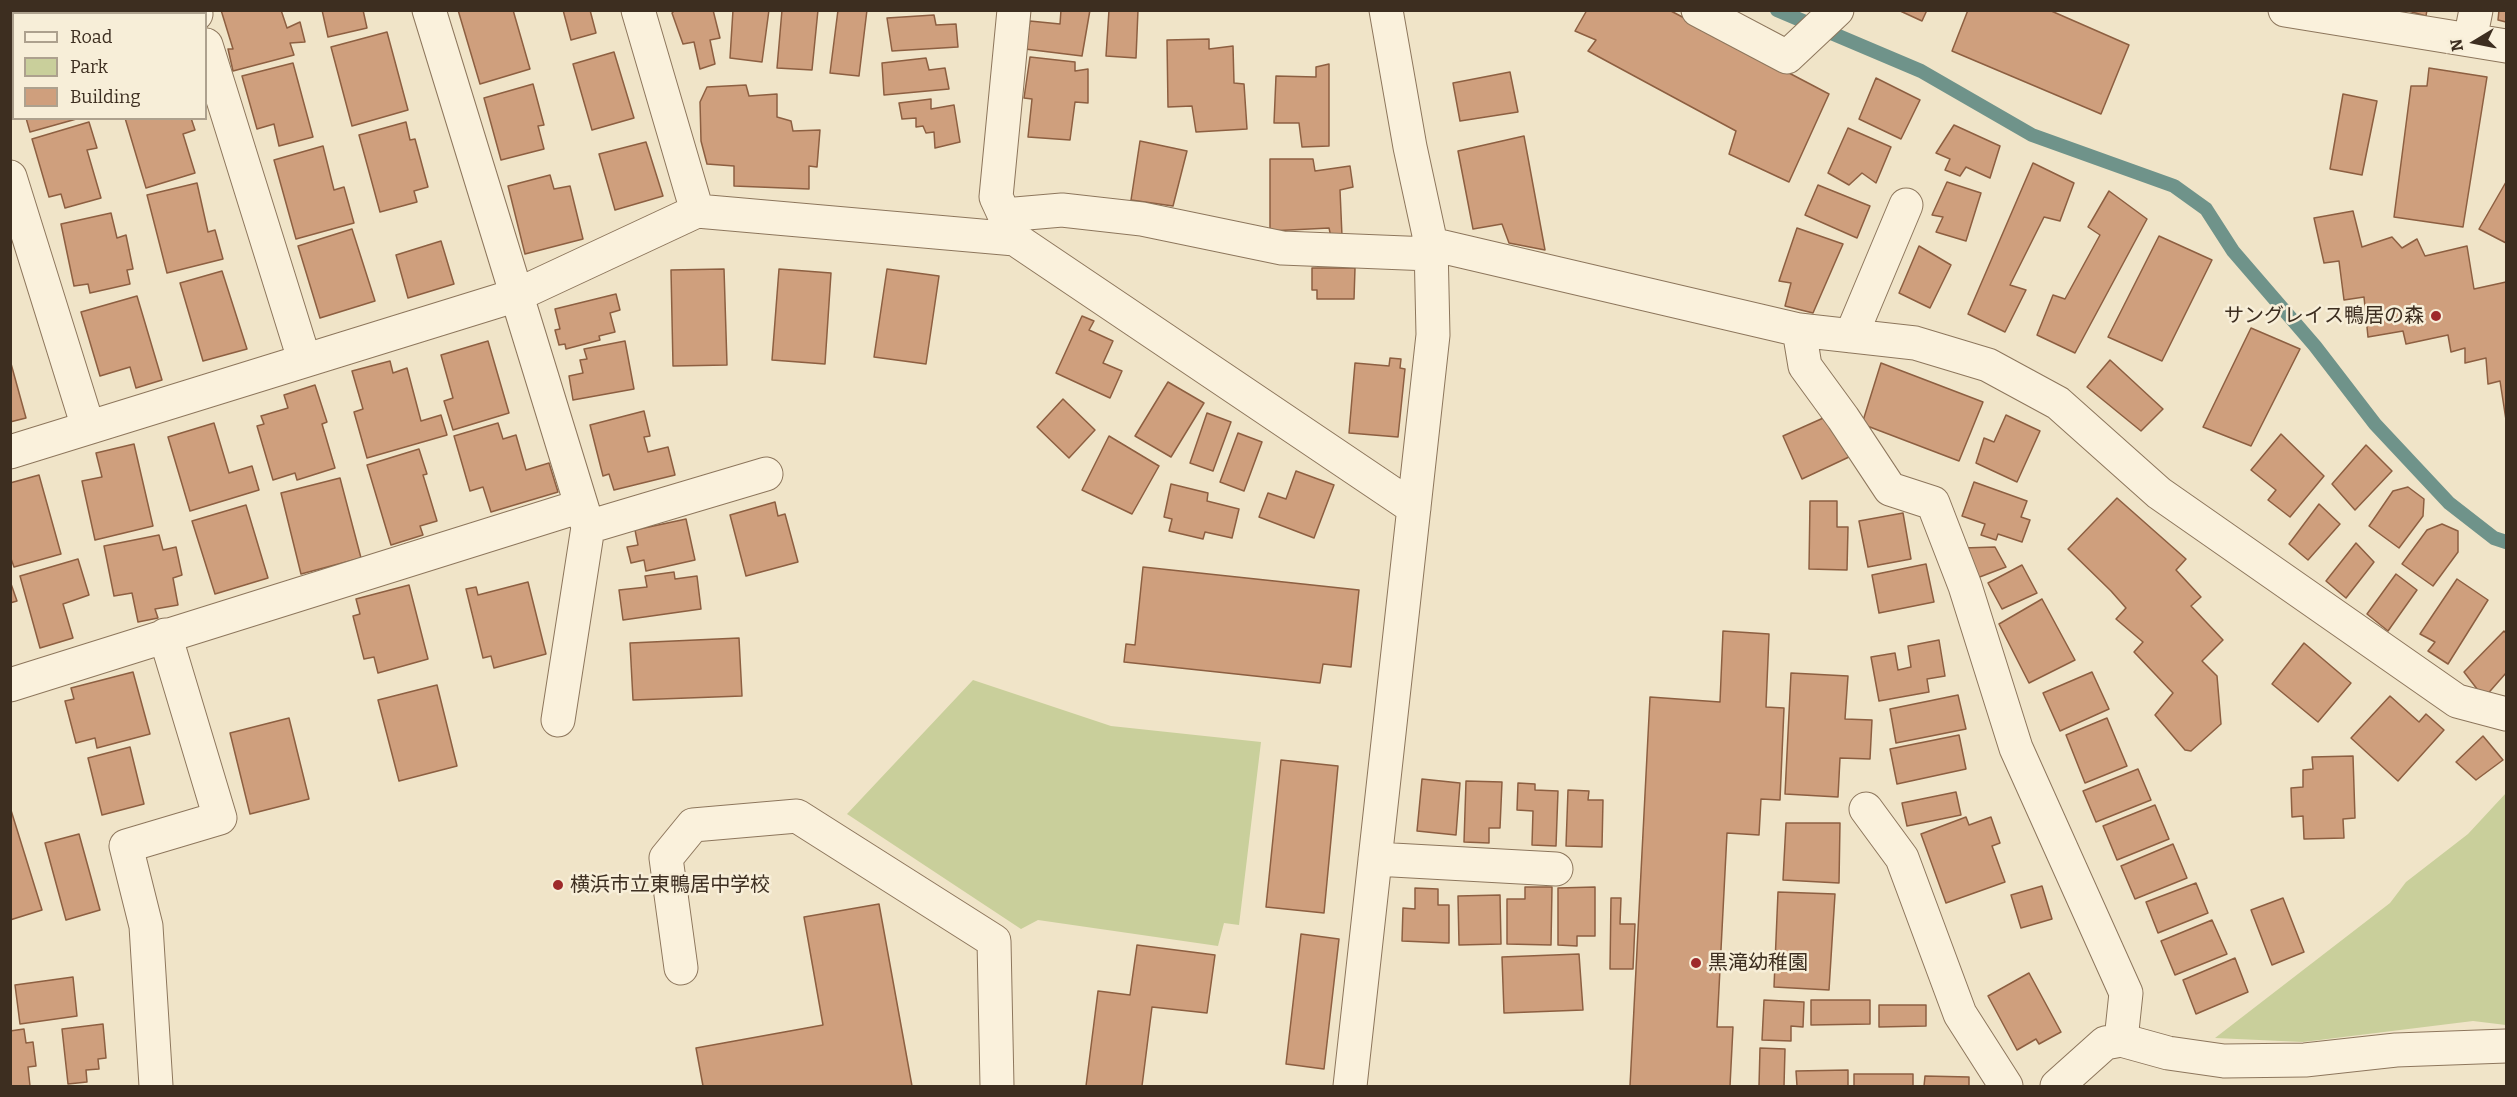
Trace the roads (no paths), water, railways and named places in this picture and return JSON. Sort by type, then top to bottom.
[{"type":"street","points":[[429,10],[585,516],[558,720]]},
{"type":"street","points":[[638,10],[697,211]]},
{"type":"street","points":[[1014,10],[996,196],[1010,227],[1414,508]]},
{"type":"street","points":[[1350,1086],[1433,335],[1431,249],[1386,10]]},
{"type":"street","points":[[1698,10],[1787,57],[1837,10]]},
{"type":"street","points":[[2293,11],[2473,25],[2506,45]]},
{"type":"street","points":[[207,48],[304,359]]},
{"type":"street","points":[[10,177],[88,427]]},
{"type":"street","points":[[1851,336],[1906,205]]},
{"type":"street","points":[[10,452],[304,359],[517,295],[697,211],[1010,227],[1062,210],[1142,219],[1282,248],[1431,249],[1799,330],[1915,343],[1988,365],[2058,404],[2159,493],[2457,701],[2506,714]]},
{"type":"street","points":[[1799,330],[1806,366],[1844,418],[1890,489],[1933,503],[1965,586],[2016,748],[2126,993],[2121,1040]]},
{"type":"street","points":[[10,685],[165,635],[585,516],[766,474]]},
{"type":"street","points":[[156,1086],[146,926],[126,846],[219,818],[165,635]]},
{"type":"street","points":[[1866,809],[1902,858],[1960,1014],[2006,1086]]},
{"type":"street","points":[[681,968],[666,858],[693,825],[796,816],[994,941],[997,1086]]},
{"type":"street","points":[[1375,859],[1556,869]]},
{"type":"street","points":[[2057,1086],[2105,1042],[2121,1040],[2168,1053],[2224,1061],[2305,1060],[2396,1050],[2506,1046]]},
{"type":"waterway","points":[[1777,10],[1921,71],[2032,135],[2174,186],[2206,209],[2233,251],[2315,346],[2375,424],[2449,503],[2494,538],[2506,542]]},
{"type":"place","name":"サングレイス鴨居の森","points":[[2436,316]]},
{"type":"place","name":"横浜市立東鴨居中学校","points":[[558,885]]},
{"type":"place","name":"黒滝幼稚園","points":[[1696,963]]}]
